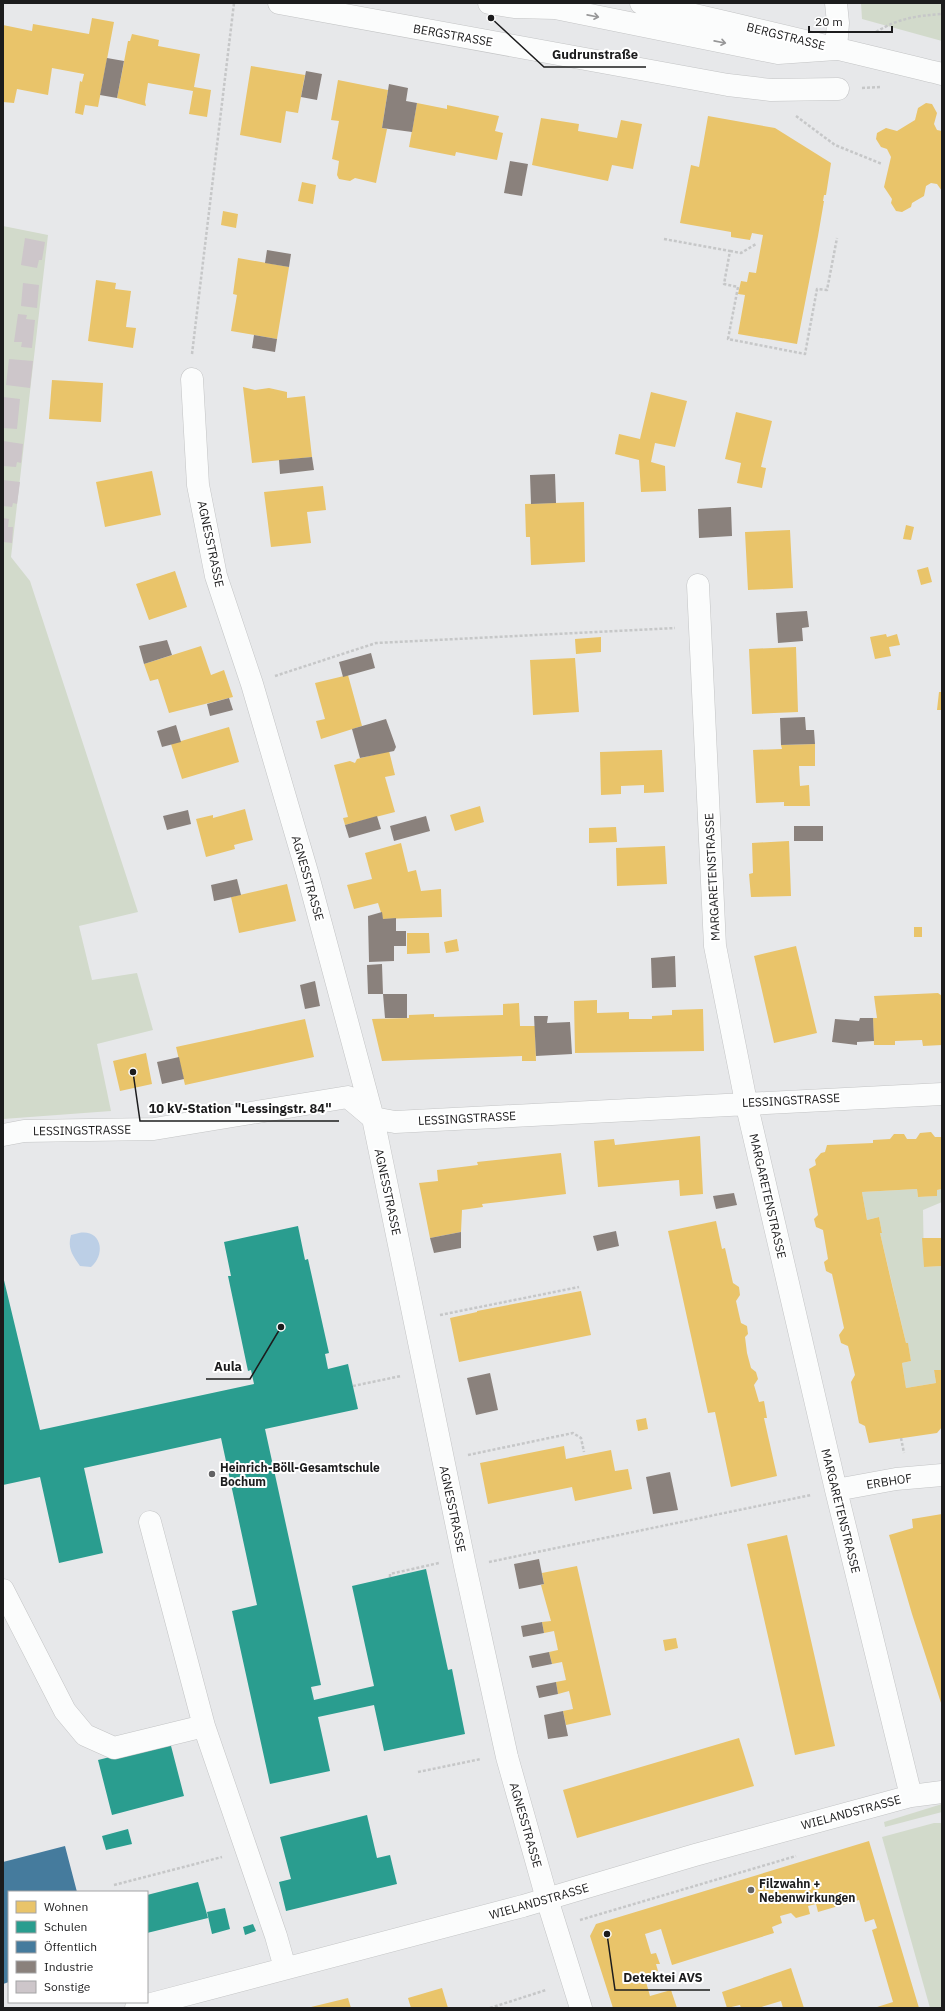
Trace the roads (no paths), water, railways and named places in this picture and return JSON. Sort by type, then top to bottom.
[{"type":"street","name":"BERGSTRASSE","points":[[279,3],[368,11],[728,85],[771,90],[838,89]]},
{"type":"street","name":"BERGSTRASSE","points":[[490,3],[514,7],[555,8],[778,53],[836,49]]},
{"type":"street","name":"BERGSTRASSE","points":[[641,3],[780,34],[942,74]]},
{"type":"street","points":[[836,3],[838,23],[836,49]]},
{"type":"street","name":"AGNESSTRASSE","points":[[192,379],[198,485],[214,568],[252,684],[307,872],[373,1118],[443,1460],[456,1564],[507,1757],[547,1899],[581,2008]]},
{"type":"street","name":"MARGARETENSTRASSE","points":[[698,585],[715,946],[746,1102],[836,1490],[911,1796]]},
{"type":"street","name":"LESSINGSTRASSE","points":[[3,1135],[24,1131],[154,1129],[348,1097],[373,1118],[395,1122],[746,1102],[942,1094]]},
{"type":"street","name":"ERBHOF","points":[[836,1490],[896,1479],[942,1475]]},
{"type":"street","points":[[150,1522],[204,1726],[276,1936],[285,1968]]},
{"type":"street","points":[[3,1590],[65,1712],[85,1735],[114,1748],[204,1726]]},
{"type":"street","name":"WIELANDSTRASSE","points":[[136,2008],[547,1899],[695,1855],[911,1796],[942,1792]]},
{"type":"water","points":[[79,1233],[93,1235],[99,1244],[99,1256],[91,1267],[80,1266],[71,1252],[71,1235]]},
{"type":"place","name":"Gudrunstraße","points":[[491,18]]},
{"type":"place","name":"10 kV-Station \"Lessingstr. 84\"","points":[[133,1072]]},
{"type":"place","name":"Aula","points":[[281,1327]]},
{"type":"place","name":"Heinrich-Böll-Gesamtschule Bochum","points":[[212,1474]]},
{"type":"place","name":"Filzwahn + Nebenwirkungen","points":[[751,1890]]},
{"type":"place","name":"Detektei AVS","points":[[607,1934]]}]
